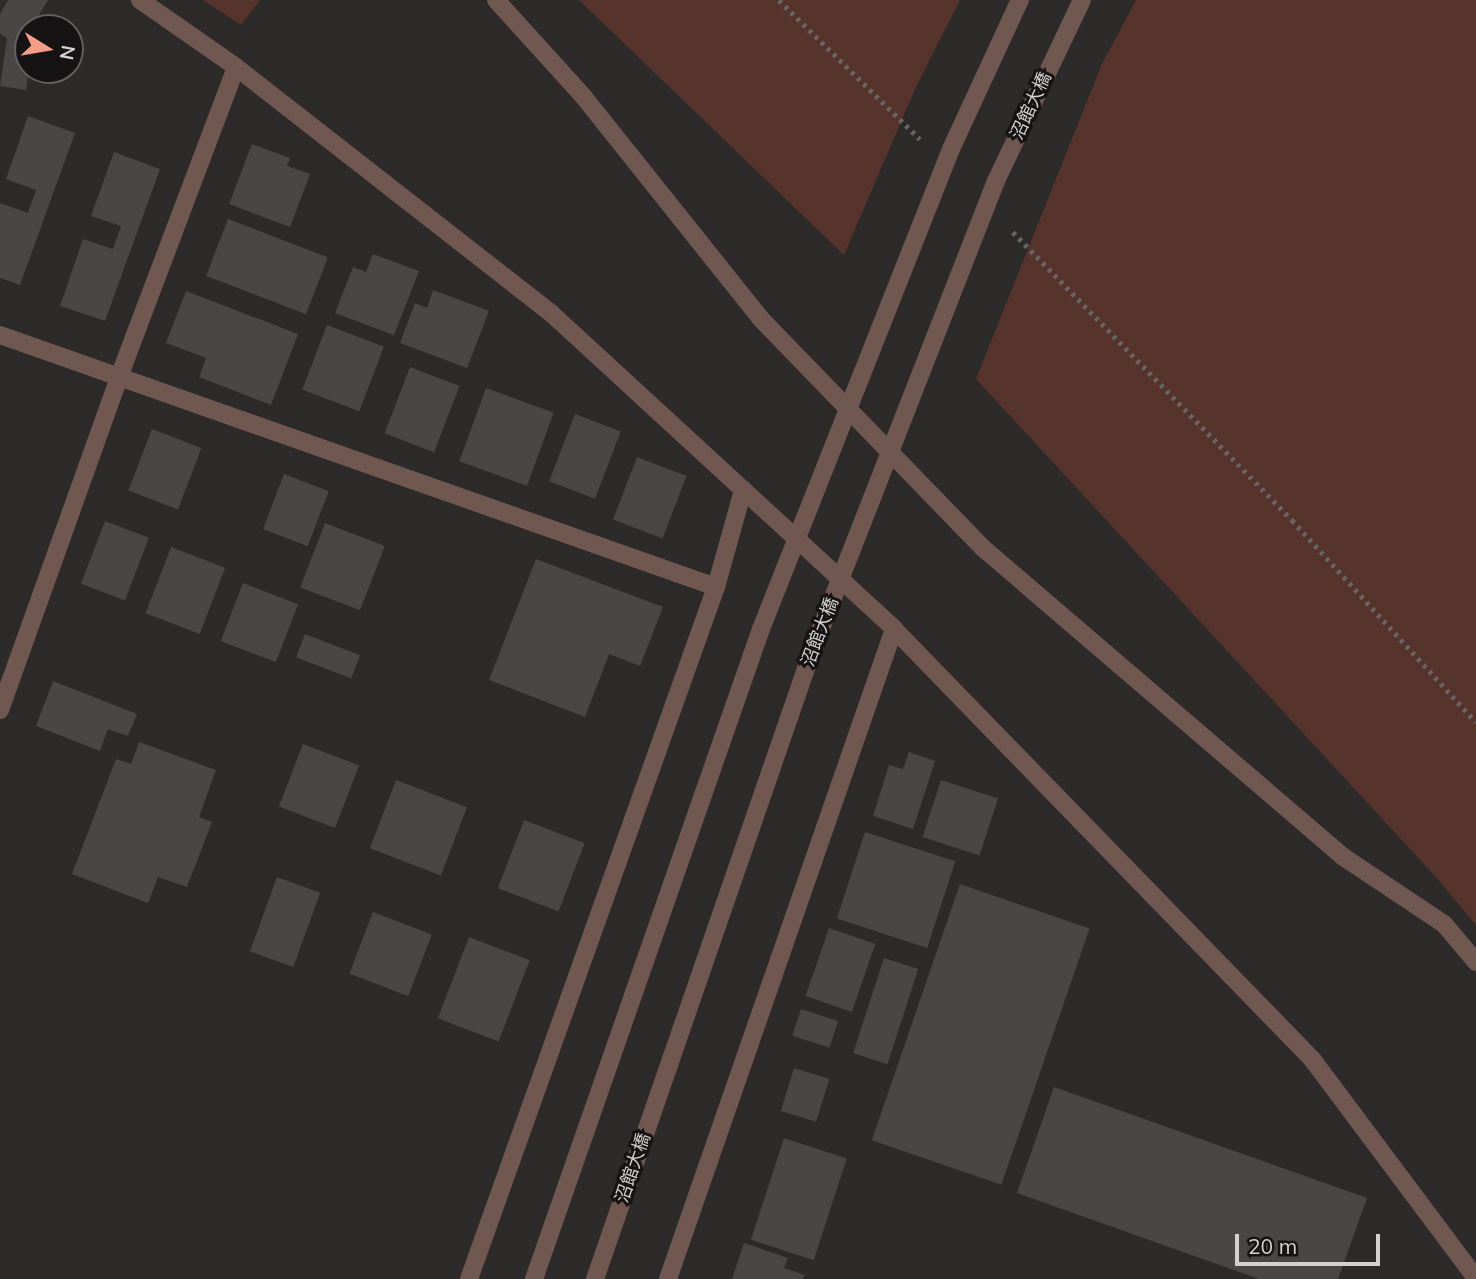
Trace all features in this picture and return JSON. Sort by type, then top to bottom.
[{"type":"street","points":[[140,0],[236,66],[552,314],[894,629],[1312,1059],[1468,1274]]},
{"type":"street","points":[[496,0],[583,96],[760,317],[983,548],[1342,856],[1444,924],[1476,962]]},
{"type":"street","points":[[534,1279],[761,629],[951,149],[1020,0]]},
{"type":"street","name":"沼館大橋","points":[[595,1279],[811,654],[996,181],[1082,0]]},
{"type":"street","points":[[0,710],[119,377],[236,66]]},
{"type":"street","points":[[0,335],[716,587]]},
{"type":"street","points":[[469,1279],[716,587],[743,490]]},
{"type":"street","points":[[668,1279],[894,629]]},
{"type":"path","points":[[779,0],[925,144]]},
{"type":"path","points":[[1011,230],[1292,520],[1476,722]]},
{"type":"shaded area","points":[[203,0],[260,0],[241,25]]},
{"type":"shaded area","points":[[579,0],[960,0],[916,87],[844,255]]},
{"type":"shaded area","points":[[1136,0],[1476,0],[1476,925],[1435,876],[976,379],[1102,64]]},
{"type":"building","points":[[8,0],[48,0],[40,14],[14,14],[14,84],[27,84],[26,90],[0,86],[7,38],[0,34],[0,14]]},
{"type":"building","points":[[28,116],[75,133],[20,285],[0,278],[0,203],[28,213],[36,190],[6,179]]},
{"type":"building","points":[[252,144],[290,158],[287,166],[310,174],[290,227],[229,204]]},
{"type":"building","points":[[114,152],[160,169],[105,321],[60,306],[83,239],[113,249],[121,226],[91,216]]},
{"type":"building","points":[[228,219],[328,257],[306,314],[206,276]]},
{"type":"building","points":[[373,254],[419,271],[394,335],[335,313],[353,267],[366,272]]},
{"type":"building","points":[[433,290],[489,311],[467,368],[400,343],[415,303],[427,308]]},
{"type":"building","points":[[186,291],[298,334],[271,405],[199,377],[206,358],[166,343]]},
{"type":"building","points":[[327,325],[384,347],[359,411],[302,389]]},
{"type":"building","points":[[410,367],[459,386],[434,452],[385,433]]},
{"type":"building","points":[[486,388],[554,413],[527,486],[459,461]]},
{"type":"building","points":[[575,414],[621,432],[595,499],[549,481]]},
{"type":"building","points":[[152,429],[201,448],[178,510],[128,491]]},
{"type":"building","points":[[637,457],[686,476],[662,539],[613,520]]},
{"type":"building","points":[[284,474],[329,491],[308,546],[263,529]]},
{"type":"building","points":[[105,521],[149,538],[125,600],[81,584]]},
{"type":"building","points":[[325,523],[385,546],[360,610],[300,587]]},
{"type":"building","points":[[171,547],[225,568],[200,634],[146,613]]},
{"type":"building","points":[[536,559],[663,607],[640,666],[609,654],[585,717],[489,680]]},
{"type":"building","points":[[243,583],[298,604],[276,662],[221,641]]},
{"type":"building","points":[[305,634],[360,655],[351,678],[296,657]]},
{"type":"building","points":[[53,681],[137,714],[128,736],[108,729],[100,751],[36,726]]},
{"type":"building","points":[[139,742],[216,770],[199,817],[212,822],[187,887],[158,877],[148,903],[72,874],[116,759],[131,764]]},
{"type":"building","points":[[303,744],[359,766],[335,828],[279,807]]},
{"type":"building","points":[[909,752],[935,761],[913,829],[873,816],[889,765],[903,769]]},
{"type":"building","points":[[396,780],[467,807],[441,875],[370,848]]},
{"type":"building","points":[[941,780],[998,799],[980,856],[922,837]]},
{"type":"building","points":[[524,820],[585,843],[559,911],[498,888]]},
{"type":"building","points":[[865,832],[955,861],[927,948],[837,919]]},
{"type":"building","points":[[277,877],[320,893],[293,967],[250,951]]},
{"type":"building","points":[[960,884],[1090,929],[1001,1185],[872,1140]]},
{"type":"building","points":[[373,912],[432,935],[408,996],[349,974]]},
{"type":"building","points":[[829,928],[875,944],[852,1012],[806,996]]},
{"type":"building","points":[[469,937],[530,960],[499,1042],[438,1018]]},
{"type":"building","points":[[884,958],[918,969],[887,1064],[853,1053]]},
{"type":"building","points":[[801,1009],[838,1021],[829,1048],[792,1036]]},
{"type":"building","points":[[794,1068],[829,1079],[816,1122],[781,1111]]},
{"type":"building","points":[[1054,1087],[1367,1198],[1338,1279],[1259,1279],[1017,1193]]},
{"type":"building","points":[[784,1138],[847,1158],[814,1260],[751,1240]]},
{"type":"building","points":[[744,1243],[788,1258],[784,1268],[805,1275],[803,1279],[732,1279]]}]
